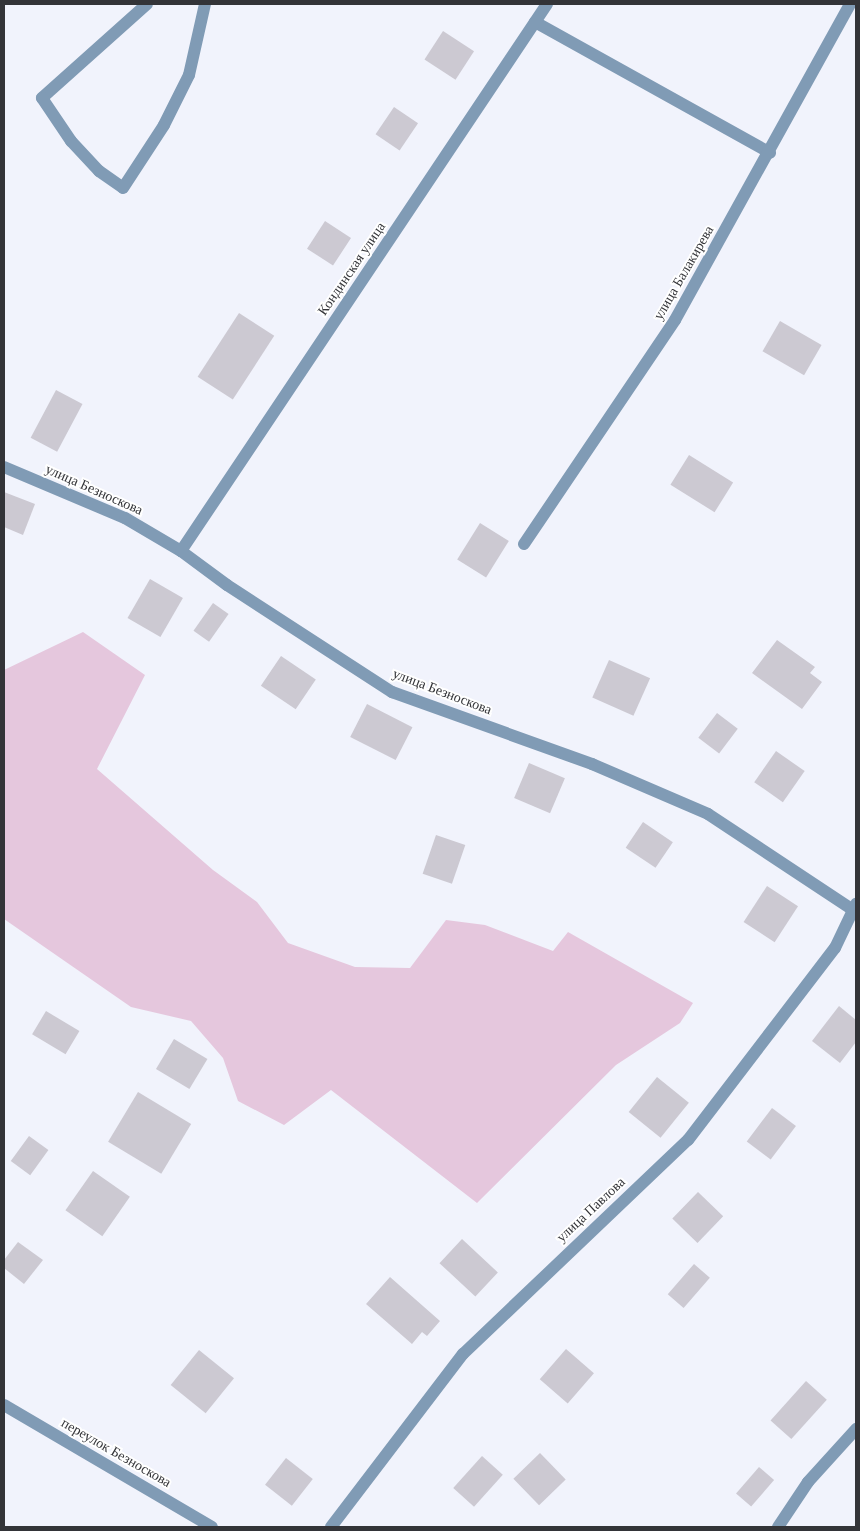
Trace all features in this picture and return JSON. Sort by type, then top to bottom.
[{"type":"street","points":[[148,4],[42,98],[71,141],[99,171],[123,188],[164,126],[189,75],[205,4]]},
{"type":"street","name":"Кондинская улица","points":[[181,551],[547,4]]},
{"type":"street","name":"улица Балакирева","points":[[524,544],[675,320],[770,153],[850,4]]},
{"type":"street","points":[[535,22],[770,153]]},
{"type":"street","name":"улица Безноскова","points":[[4,467],[125,518],[181,551],[227,585],[392,692],[592,764],[708,814],[855,907]]},
{"type":"street","name":"улица Павлова","points":[[331,1527],[463,1354],[688,1140],[835,948],[855,907]]},
{"type":"street","name":"переулок Безноскова","points":[[4,1405],[212,1527]]},
{"type":"street","points":[[778,1527],[808,1482],[856,1429]]},
{"type":"shaded area","points":[[83,632],[145,675],[97,769],[213,870],[257,902],[288,943],[355,967],[410,968],[446,920],[485,925],[553,951],[568,932],[693,1003],[680,1023],[616,1065],[477,1203],[331,1090],[284,1125],[238,1101],[223,1058],[191,1021],[131,1007],[4,919],[4,670]]},
{"type":"building","points":[[443,31],[474,51],[456,80],[424,60]]},
{"type":"building","points":[[394,107],[418,123],[400,151],[376,134]]},
{"type":"building","points":[[325,221],[351,238],[333,266],[307,249]]},
{"type":"building","points":[[239,313],[274,336],[233,400],[198,377]]},
{"type":"building","points":[[780,321],[822,345],[804,375],[762,351]]},
{"type":"building","points":[[56,390],[82,404],[57,452],[31,438]]},
{"type":"building","points":[[689,455],[733,483],[715,512],[670,485]]},
{"type":"building","points":[[4,492],[35,504],[23,535],[4,527]]},
{"type":"building","points":[[480,523],[509,541],[486,577],[457,559]]},
{"type":"building","points":[[150,579],[183,598],[160,637],[128,618]]},
{"type":"building","points":[[213,603],[229,614],[209,642],[193,631]]},
{"type":"building","points":[[777,640],[815,667],[810,673],[822,682],[802,709],[752,673]]},
{"type":"building","points":[[281,656],[316,679],[296,709],[261,686]]},
{"type":"building","points":[[609,660],[650,678],[633,716],[592,697]]},
{"type":"building","points":[[367,704],[412,727],[396,760],[350,737]]},
{"type":"building","points":[[717,713],[738,729],[719,753],[698,738]]},
{"type":"building","points":[[776,751],[805,771],[783,802],[754,782]]},
{"type":"building","points":[[529,763],[565,778],[550,813],[514,798]]},
{"type":"building","points":[[643,822],[673,842],[656,868],[626,848]]},
{"type":"building","points":[[436,835],[465,845],[452,884],[423,874]]},
{"type":"building","points":[[767,886],[798,906],[775,942],[744,922]]},
{"type":"building","points":[[839,1006],[856,1020],[856,1042],[840,1063],[812,1041]]},
{"type":"building","points":[[46,1011],[79,1031],[66,1054],[32,1034]]},
{"type":"building","points":[[174,1039],[207,1059],[189,1089],[156,1069]]},
{"type":"building","points":[[657,1077],[689,1103],[661,1138],[629,1112]]},
{"type":"building","points":[[138,1092],[191,1124],[161,1174],[108,1142]]},
{"type":"building","points":[[772,1108],[796,1126],[771,1160],[747,1142]]},
{"type":"building","points":[[29,1136],[48,1150],[30,1175],[11,1161]]},
{"type":"building","points":[[93,1171],[130,1197],[102,1236],[65,1210]]},
{"type":"building","points":[[698,1192],[723,1216],[697,1243],[672,1219]]},
{"type":"building","points":[[462,1239],[498,1272],[475,1297],[439,1263]]},
{"type":"building","points":[[18,1242],[43,1260],[24,1284],[4,1268],[4,1260]]},
{"type":"building","points":[[694,1264],[710,1278],[684,1308],[668,1294]]},
{"type":"building","points":[[390,1277],[440,1321],[427,1336],[422,1332],[412,1344],[366,1304]]},
{"type":"building","points":[[566,1349],[594,1373],[568,1403],[540,1379]]},
{"type":"building","points":[[199,1350],[234,1378],[206,1413],[171,1385]]},
{"type":"building","points":[[806,1381],[827,1400],[791,1439],[771,1420]]},
{"type":"building","points":[[540,1453],[566,1480],[539,1505],[513,1479]]},
{"type":"building","points":[[482,1456],[503,1475],[474,1507],[453,1488]]},
{"type":"building","points":[[286,1458],[313,1479],[292,1506],[265,1485]]},
{"type":"building","points":[[759,1467],[774,1480],[751,1507],[736,1493]]}]
